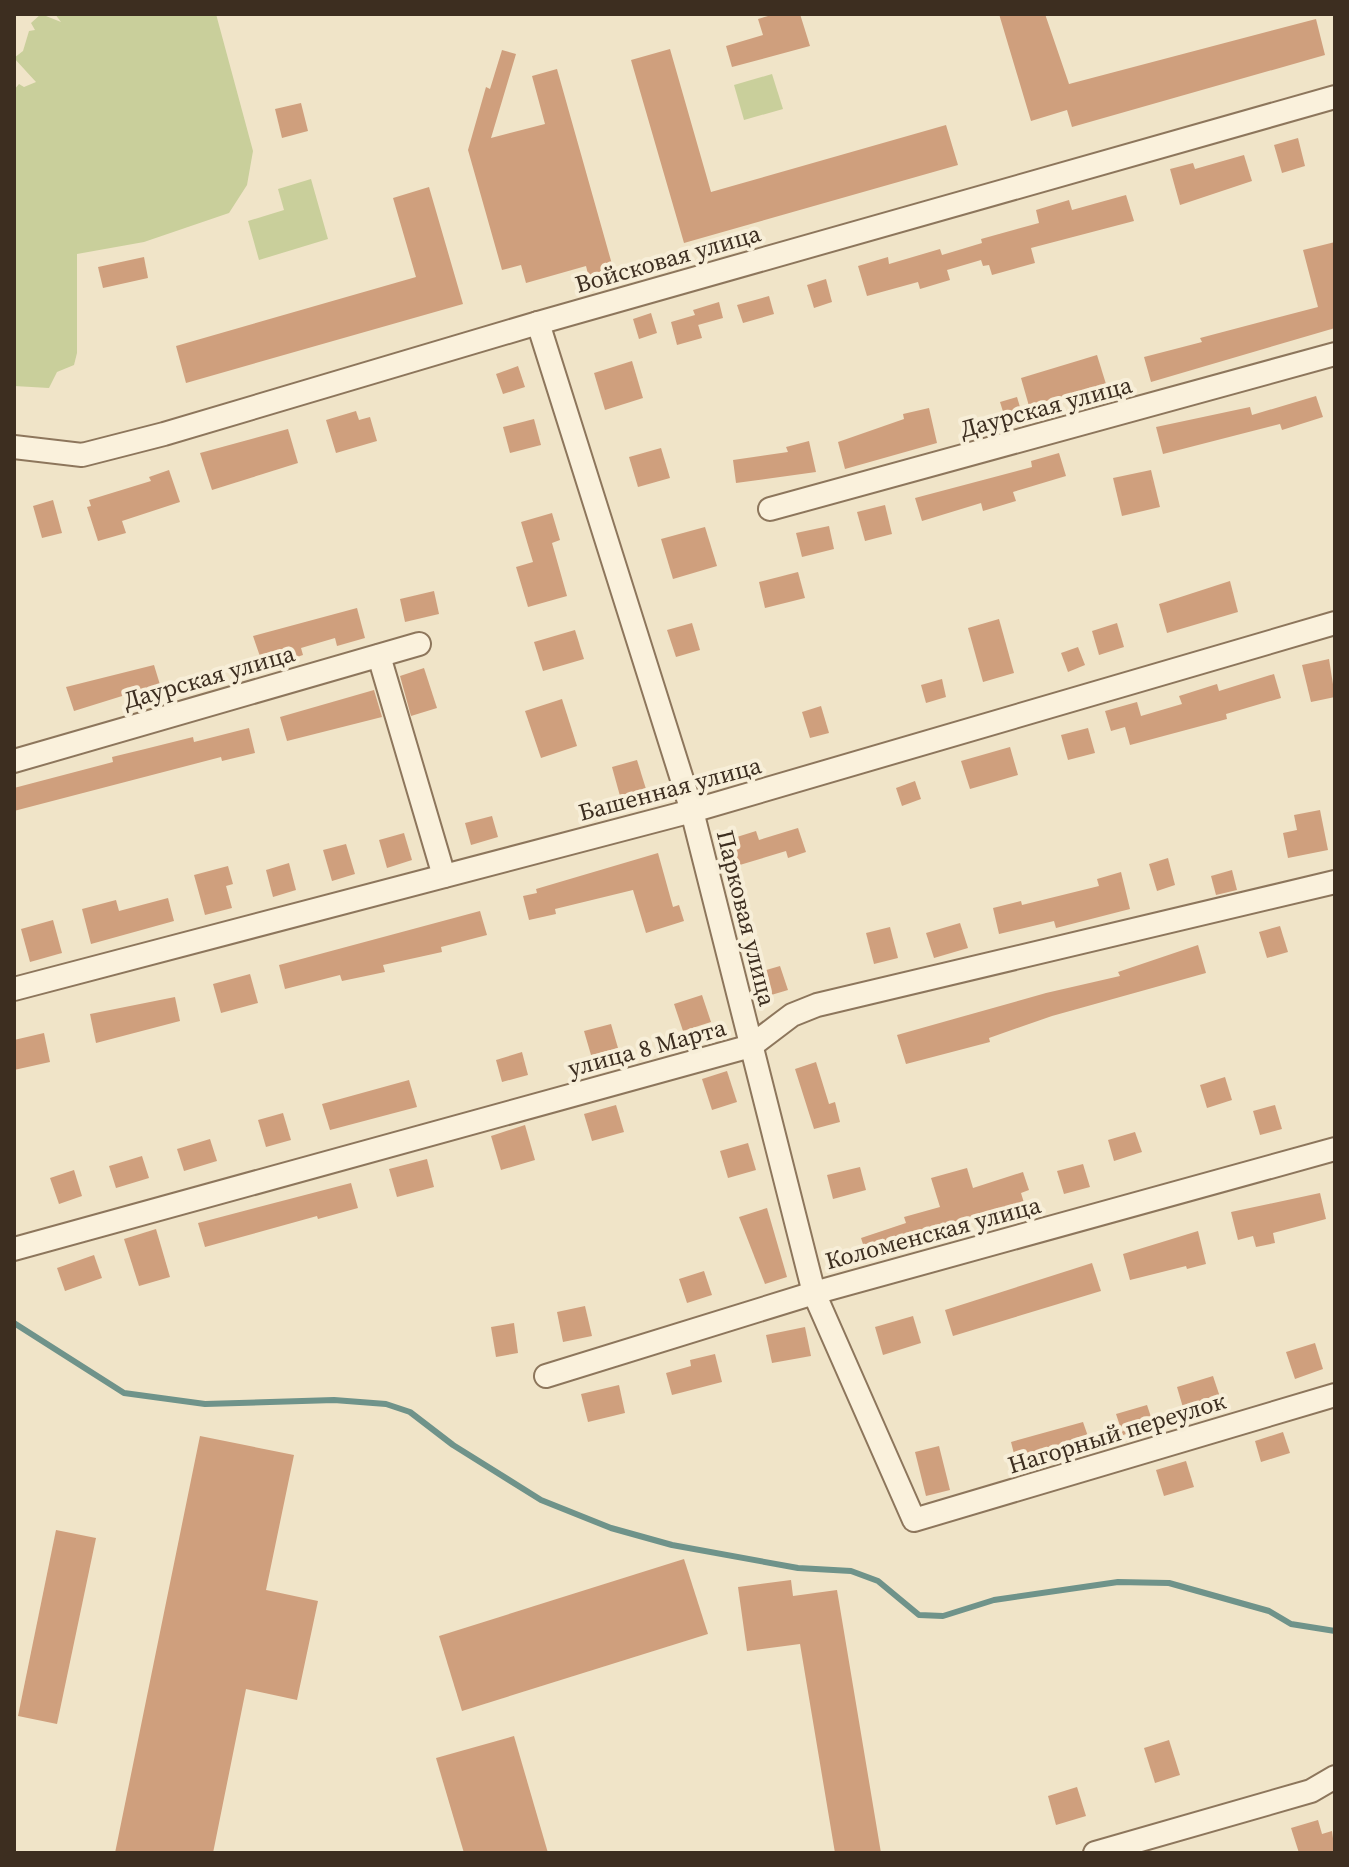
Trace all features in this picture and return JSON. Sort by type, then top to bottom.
[{"type":"street","name":"Войсковая улица","points":[[14,447],[82,455],[1335,97]]},
{"type":"street","name":"Парковая улица","points":[[538,323],[692,811],[814,1293],[914,1520]]},
{"type":"street","name":"Даурская улица","points":[[770,509],[1335,354]]},
{"type":"street","name":"Башенная улица","points":[[14,989],[692,811],[1335,623]]},
{"type":"street","name":"Даурская улица","points":[[14,761],[419,644]]},
{"type":"street","points":[[379,656],[444,876]]},
{"type":"street","name":"улица 8 Марта","points":[[14,1249],[751,1046],[792,1015],[817,1005],[1335,882]]},
{"type":"street","name":"Коломенская улица","points":[[546,1376],[814,1293],[1335,1149]]},
{"type":"street","name":"Нагорный переулок","points":[[914,1520],[1335,1395]]},
{"type":"street","points":[[1095,1853],[1311,1791],[1335,1777]]},
{"type":"green space","points":[[41,14],[61,22],[55,14],[216,14],[253,151],[247,185],[229,213],[144,242],[77,254],[77,353],[74,365],[57,372],[49,388],[14,386],[14,90],[19,84],[24,87],[36,82],[14,58],[23,51],[29,31],[35,30],[31,23]]},
{"type":"green space","points":[[772,74],[783,109],[744,120],[734,85]]},
{"type":"green space","points":[[311,179],[328,239],[259,260],[248,221],[284,210],[278,189]]},
{"type":"building","points":[[775,14],[800,14],[810,46],[732,67],[726,46],[763,35],[758,19]]},
{"type":"building","points":[[999,14],[1045,14],[1069,84],[1316,19],[1325,55],[1072,127],[1067,110],[1031,121]]},
{"type":"building","points":[[670,49],[711,192],[946,125],[958,165],[684,243],[631,60]]},
{"type":"building","points":[[502,50],[516,54],[491,138],[545,124],[532,76],[557,69],[615,275],[590,282],[586,266],[526,283],[521,265],[502,270],[468,150],[486,87],[490,89]]},
{"type":"building","points":[[301,103],[308,131],[282,138],[275,109]]},
{"type":"building","points":[[1298,138],[1305,166],[1282,173],[1274,145]]},
{"type":"building","points":[[1244,155],[1252,181],[1180,205],[1170,169],[1193,163],[1195,169]]},
{"type":"building","points":[[429,187],[463,304],[186,383],[176,346],[416,277],[393,198]]},
{"type":"building","points":[[1126,195],[1134,221],[1031,248],[1035,263],[992,275],[989,265],[983,266],[981,260],[947,270],[950,280],[920,289],[918,282],[867,296],[858,266],[888,257],[889,264],[940,249],[942,255],[982,243],[981,239],[1039,223],[1036,210],[1069,200],[1072,210]]},
{"type":"building","points":[[1335,242],[1335,328],[1151,382],[1144,357],[1202,342],[1200,338],[1318,307],[1303,250]]},
{"type":"building","points":[[144,257],[148,278],[103,288],[98,267]]},
{"type":"building","points":[[826,279],[832,302],[814,308],[807,285]]},
{"type":"building","points":[[769,296],[774,314],[743,323],[737,305]]},
{"type":"building","points":[[719,302],[723,318],[698,325],[702,338],[677,345],[671,322],[695,315],[693,310]]},
{"type":"building","points":[[651,313],[657,333],[639,339],[633,319]]},
{"type":"building","points":[[1097,355],[1106,384],[1029,406],[1021,378]]},
{"type":"building","points":[[632,361],[643,398],[605,410],[594,373]]},
{"type":"building","points":[[518,366],[525,387],[503,394],[496,374]]},
{"type":"building","points":[[1316,396],[1323,417],[1282,430],[1280,424],[1163,454],[1156,427],[1250,407],[1252,415]]},
{"type":"building","points":[[1017,397],[1023,417],[1006,421],[1000,402]]},
{"type":"building","points":[[929,408],[937,443],[845,469],[838,442],[904,419],[903,414]]},
{"type":"building","points":[[356,411],[359,420],[370,417],[377,441],[336,453],[326,420]]},
{"type":"building","points":[[534,419],[541,445],[510,453],[503,427]]},
{"type":"building","points":[[288,429],[298,463],[212,490],[200,453]]},
{"type":"building","points":[[809,441],[816,472],[736,483],[733,460],[788,452],[786,447]]},
{"type":"building","points":[[661,448],[670,478],[638,487],[629,457]]},
{"type":"building","points":[[1059,453],[1066,476],[1013,492],[1016,501],[983,511],[981,503],[922,521],[915,498],[1032,467],[1031,461]]},
{"type":"building","points":[[169,470],[180,502],[122,521],[126,533],[98,541],[87,507],[91,506],[89,500],[151,481],[149,477]]},
{"type":"building","points":[[1151,470],[1160,507],[1122,516],[1113,478]]},
{"type":"building","points":[[53,500],[62,533],[42,538],[33,506]]},
{"type":"building","points":[[885,505],[892,534],[865,541],[857,512]]},
{"type":"building","points":[[552,513],[560,540],[552,543],[567,596],[528,607],[516,567],[533,562],[521,522]]},
{"type":"building","points":[[829,526],[834,549],[802,557],[796,533]]},
{"type":"building","points":[[705,527],[717,566],[673,579],[661,539]]},
{"type":"building","points":[[798,572],[805,598],[765,608],[759,582]]},
{"type":"building","points":[[1230,581],[1238,612],[1167,633],[1159,604]]},
{"type":"building","points":[[434,591],[439,614],[405,622],[400,599]]},
{"type":"building","points":[[357,608],[365,638],[337,646],[335,638],[301,648],[303,655],[264,668],[253,636]]},
{"type":"building","points":[[999,619],[1014,673],[983,682],[968,628]]},
{"type":"building","points":[[692,623],[700,650],[676,657],[667,630]]},
{"type":"building","points":[[1117,623],[1124,647],[1099,655],[1092,631]]},
{"type":"building","points":[[575,630],[584,659],[543,671],[534,642]]},
{"type":"building","points":[[1078,647],[1085,665],[1068,672],[1061,653]]},
{"type":"building","points":[[1329,659],[1335,697],[1311,702],[1302,665]]},
{"type":"building","points":[[154,665],[161,688],[136,695],[135,692],[74,711],[66,687]]},
{"type":"building","points":[[424,668],[437,708],[411,716],[400,676]]},
{"type":"building","points":[[1274,674],[1281,698],[1226,714],[1227,719],[1130,745],[1125,727],[1111,731],[1105,711],[1137,702],[1141,716],[1182,704],[1179,696],[1217,684],[1219,691]]},
{"type":"building","points":[[942,679],[946,697],[926,703],[921,685]]},
{"type":"building","points":[[374,690],[382,717],[287,741],[280,717]]},
{"type":"building","points":[[562,699],[577,746],[541,758],[525,711]]},
{"type":"building","points":[[821,706],[829,733],[810,738],[802,712]]},
{"type":"building","points":[[249,728],[255,753],[222,761],[221,757],[14,811],[14,788],[113,762],[112,757],[193,737],[194,742]]},
{"type":"building","points":[[1088,728],[1095,753],[1068,760],[1061,735]]},
{"type":"building","points":[[1010,747],[1018,775],[970,789],[961,761]]},
{"type":"building","points":[[637,760],[646,789],[620,796],[612,767]]},
{"type":"building","points":[[915,781],[921,799],[902,806],[896,788]]},
{"type":"building","points":[[1320,810],[1328,850],[1288,858],[1283,833],[1297,830],[1294,815]]},
{"type":"building","points":[[492,816],[498,837],[471,845],[465,823]]},
{"type":"building","points":[[798,828],[806,852],[788,858],[786,851],[733,867],[724,841],[756,831],[759,840]]},
{"type":"building","points":[[404,833],[412,860],[387,868],[379,840]]},
{"type":"building","points":[[346,844],[355,874],[332,881],[323,850]]},
{"type":"building","points":[[658,853],[673,907],[679,905],[684,921],[646,933],[633,890],[555,909],[556,914],[529,920],[523,896],[537,893],[536,889]]},
{"type":"building","points":[[1168,858],[1175,885],[1157,891],[1149,864]]},
{"type":"building","points":[[289,863],[296,890],[273,897],[266,870]]},
{"type":"building","points":[[228,866],[233,884],[226,886],[232,908],[205,915],[194,875]]},
{"type":"building","points":[[1232,870],[1237,890],[1216,895],[1211,876]]},
{"type":"building","points":[[1121,872],[1130,909],[1056,928],[1054,921],[999,934],[993,908],[1021,901],[1022,905],[1099,886],[1097,879]]},
{"type":"building","points":[[168,898],[174,921],[91,944],[82,909],[116,900],[119,911]]},
{"type":"building","points":[[480,911],[487,935],[441,947],[442,952],[383,965],[385,972],[342,981],[340,975],[285,989],[279,965]]},
{"type":"building","points":[[53,920],[62,953],[30,962],[21,929]]},
{"type":"building","points":[[960,923],[968,948],[934,958],[926,933]]},
{"type":"building","points":[[1280,926],[1288,952],[1267,958],[1259,932]]},
{"type":"building","points":[[890,927],[898,958],[874,964],[866,933]]},
{"type":"building","points":[[1198,945],[1206,973],[1052,1016],[989,1038],[990,1042],[906,1064],[897,1035],[1046,993],[1120,976],[1118,972]]},
{"type":"building","points":[[780,966],[788,990],[761,998],[753,974]]},
{"type":"building","points":[[250,974],[258,1003],[221,1013],[213,984]]},
{"type":"building","points":[[702,995],[711,1022],[683,1031],[674,1004]]},
{"type":"building","points":[[175,997],[180,1021],[96,1043],[90,1014]]},
{"type":"building","points":[[611,1024],[618,1048],[591,1055],[584,1031]]},
{"type":"building","points":[[44,1033],[50,1062],[14,1070],[14,1040]]},
{"type":"building","points":[[522,1052],[528,1075],[502,1082],[496,1060]]},
{"type":"building","points":[[816,1062],[829,1104],[835,1102],[840,1122],[814,1129],[795,1069]]},
{"type":"building","points":[[727,1071],[737,1102],[712,1110],[702,1079]]},
{"type":"building","points":[[1225,1077],[1232,1100],[1207,1108],[1200,1085]]},
{"type":"building","points":[[409,1080],[417,1107],[330,1130],[322,1104]]},
{"type":"building","points":[[616,1105],[624,1132],[592,1141],[584,1114]]},
{"type":"building","points":[[1275,1105],[1282,1129],[1260,1135],[1253,1111]]},
{"type":"building","points":[[283,1113],[291,1140],[266,1147],[258,1120]]},
{"type":"building","points":[[525,1125],[535,1160],[501,1170],[491,1136]]},
{"type":"building","points":[[1135,1132],[1142,1152],[1114,1161],[1108,1140]]},
{"type":"building","points":[[210,1139],[217,1161],[184,1171],[177,1149]]},
{"type":"building","points":[[748,1143],[756,1170],[728,1178],[720,1151]]},
{"type":"building","points":[[142,1156],[149,1178],[116,1188],[109,1166]]},
{"type":"building","points":[[427,1159],[434,1187],[397,1197],[389,1169]]},
{"type":"building","points":[[1083,1164],[1090,1187],[1064,1194],[1057,1171]]},
{"type":"building","points":[[860,1167],[866,1190],[833,1199],[827,1175]]},
{"type":"building","points":[[967,1168],[973,1188],[1023,1172],[1029,1190],[1021,1193],[1025,1206],[935,1230],[938,1238],[868,1259],[861,1238],[906,1223],[904,1217],[940,1207],[931,1178]]},
{"type":"building","points":[[74,1170],[82,1196],[59,1204],[50,1178]]},
{"type":"building","points":[[351,1183],[358,1208],[205,1247],[198,1223]]},
{"type":"building","points":[[1320,1193],[1326,1219],[1273,1233],[1275,1243],[1256,1247],[1253,1236],[1238,1240],[1231,1212]]},
{"type":"building","points":[[767,1208],[787,1277],[765,1284],[739,1217]]},
{"type":"building","points":[[156,1229],[170,1277],[139,1286],[124,1239]]},
{"type":"building","points":[[1198,1231],[1206,1264],[1130,1280],[1123,1254]]},
{"type":"building","points":[[94,1255],[102,1278],[65,1291],[57,1268]]},
{"type":"building","points":[[1092,1263],[1101,1291],[953,1336],[945,1310]]},
{"type":"building","points":[[704,1271],[712,1295],[687,1303],[679,1279]]},
{"type":"building","points":[[585,1306],[592,1336],[563,1342],[557,1312]]},
{"type":"building","points":[[913,1316],[921,1343],[883,1355],[875,1327]]},
{"type":"building","points":[[514,1323],[518,1353],[496,1357],[491,1327]]},
{"type":"building","points":[[805,1327],[811,1356],[772,1363],[766,1335]]},
{"type":"building","points":[[1315,1343],[1323,1369],[1295,1379],[1286,1352]]},
{"type":"building","points":[[715,1354],[722,1382],[672,1395],[666,1373],[691,1366],[690,1360]]},
{"type":"building","points":[[1213,1376],[1221,1400],[1184,1411],[1177,1387]]},
{"type":"building","points":[[619,1385],[625,1413],[588,1422],[581,1394]]},
{"type":"building","points":[[1147,1405],[1154,1426],[1123,1435],[1116,1414]]},
{"type":"building","points":[[1083,1422],[1091,1445],[1048,1459],[1049,1464],[1019,1473],[1011,1442]]},
{"type":"building","points":[[1283,1432],[1290,1453],[1261,1462],[1255,1441]]},
{"type":"building","points":[[200,1436],[294,1455],[266,1590],[318,1601],[297,1700],[246,1689],[213,1853],[115,1853]]},
{"type":"building","points":[[939,1446],[950,1490],[926,1496],[915,1452]]},
{"type":"building","points":[[1186,1461],[1194,1487],[1164,1496],[1156,1470]]},
{"type":"building","points":[[56,1530],[96,1538],[57,1724],[18,1716]]},
{"type":"building","points":[[684,1559],[708,1634],[462,1711],[439,1636]]},
{"type":"building","points":[[791,1580],[793,1596],[837,1590],[881,1853],[835,1853],[800,1644],[747,1651],[738,1587]]},
{"type":"building","points":[[514,1736],[548,1853],[464,1853],[436,1758]]},
{"type":"building","points":[[1169,1740],[1180,1775],[1155,1783],[1144,1748]]},
{"type":"building","points":[[1077,1787],[1086,1816],[1056,1825],[1048,1796]]},
{"type":"building","points":[[1318,1820],[1322,1834],[1332,1831],[1335,1853],[1299,1853],[1291,1828]]},
{"type":"waterway","points":[[14,1323],[124,1393],[205,1404],[334,1400],[386,1404],[410,1412],[453,1445],[541,1500],[611,1528],[672,1545],[798,1568],[851,1571],[878,1581],[919,1615],[943,1616],[994,1600],[1118,1582],[1169,1583],[1269,1611],[1291,1624],[1335,1631]]}]
